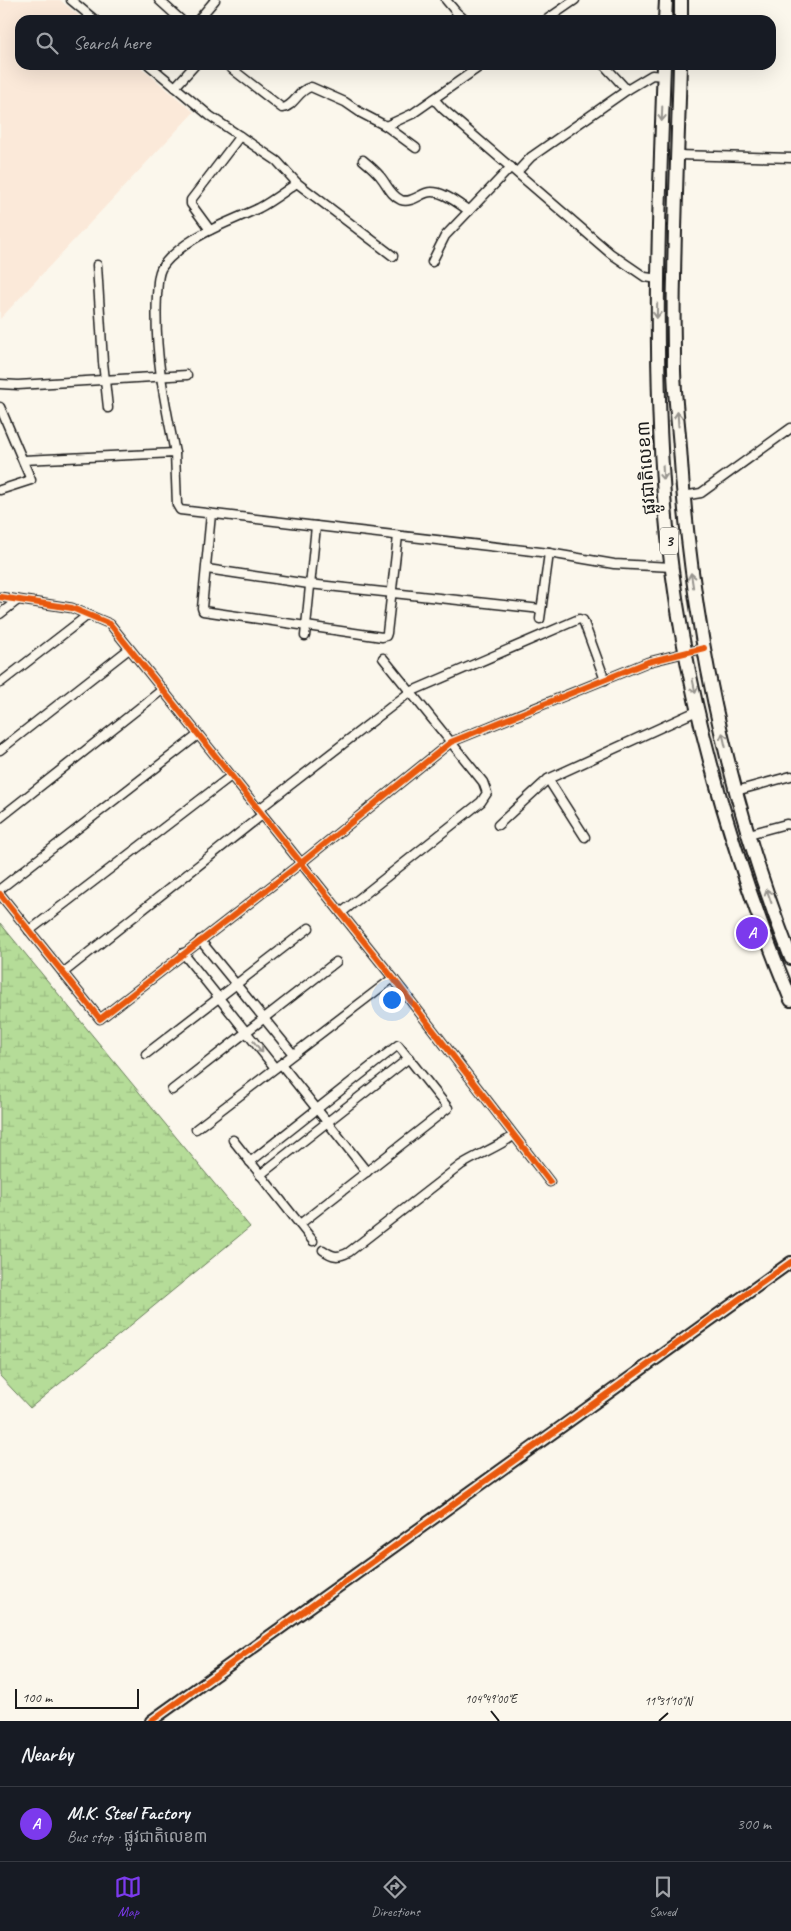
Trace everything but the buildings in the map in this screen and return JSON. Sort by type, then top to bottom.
[{"type":"highway","points":[[665,15],[666,0]]},
{"type":"highway","points":[[681,0],[681,15]]},
{"type":"highway","name":"ផ្លូវជាតិលេខ៣","points":[[663,70],[657,373],[664,496],[672,567],[686,652],[732,838],[753,903],[791,1000]]},
{"type":"highway","name":"ផ្លូវជាតិលេខ៣","points":[[680,70],[674,281],[674,357],[683,496],[690,566],[704,648],[736,791],[766,888],[791,958]]},
{"type":"street","points":[[70,0],[89,15]]},
{"type":"street","points":[[159,0],[176,15]]},
{"type":"street","points":[[202,15],[215,0]]},
{"type":"street","points":[[446,0],[460,15]]},
{"type":"street","points":[[556,15],[575,0]]},
{"type":"street","points":[[155,70],[210,116],[277,162],[297,183],[392,256]]},
{"type":"street","points":[[174,87],[190,70]]},
{"type":"street","points":[[233,70],[282,108],[289,106],[301,91],[311,88],[345,102],[386,126],[416,148]]},
{"type":"street","points":[[386,126],[412,114],[475,70]]},
{"type":"street","points":[[609,70],[627,90]]},
{"type":"street","points":[[432,262],[445,236],[514,169],[627,90],[663,70]]},
{"type":"street","points":[[434,99],[610,253],[644,277],[658,279]]},
{"type":"street","points":[[210,230],[190,200],[240,136]]},
{"type":"street","points":[[677,156],[791,158]]},
{"type":"street","points":[[363,160],[382,178],[393,194],[402,200],[411,200],[427,192],[437,193],[455,201],[469,211]]},
{"type":"street","points":[[297,183],[261,207],[210,230],[173,254],[161,269],[158,280],[156,311],[160,377],[175,453],[177,508],[211,514],[549,553],[614,564],[672,567]]},
{"type":"street","points":[[97,264],[108,408]]},
{"type":"street","points":[[0,384],[18,385],[187,375]]},
{"type":"street","points":[[0,406],[31,480],[0,490]]},
{"type":"street","points":[[683,496],[701,493],[791,428]]},
{"type":"street","points":[[23,460],[175,453]]},
{"type":"street","points":[[211,514],[203,611],[382,638],[386,636],[398,536]]},
{"type":"street","points":[[305,636],[316,526]]},
{"type":"street","points":[[540,619],[549,553]]},
{"type":"street","points":[[207,569],[309,584],[541,609]]},
{"type":"street","points":[[0,597],[72,608],[110,624],[393,978],[550,1182]]},
{"type":"street","points":[[0,614],[18,600]]},
{"type":"street","points":[[0,683],[88,615]]},
{"type":"street","points":[[63,973],[410,692],[580,619],[583,620],[605,680]]},
{"type":"street","points":[[0,894],[100,1019],[301,863],[451,742],[648,662],[704,648]]},
{"type":"street","points":[[0,750],[129,649]]},
{"type":"street","points":[[341,913],[481,802],[487,793],[483,782],[383,658]]},
{"type":"street","points":[[0,818],[162,690]]},
{"type":"street","points":[[498,825],[548,779],[699,710]]},
{"type":"street","points":[[0,889],[198,735]]},
{"type":"street","points":[[30,931],[231,776]]},
{"type":"street","points":[[736,791],[791,776]]},
{"type":"street","points":[[548,779],[585,837]]},
{"type":"street","points":[[749,834],[786,824],[791,825]]},
{"type":"street","points":[[146,1054],[309,928]]},
{"type":"street","points":[[200,940],[293,1054]]},
{"type":"street","points":[[183,953],[246,1032],[317,1109],[367,1172]]},
{"type":"street","points":[[172,1090],[336,962]]},
{"type":"street","points":[[196,1129],[393,978]]},
{"type":"street","points":[[250,1162],[398,1045],[409,1058],[448,1108],[300,1224]]},
{"type":"street","points":[[260,1175],[409,1058]]},
{"type":"street","points":[[323,1250],[333,1257],[342,1256],[349,1252],[461,1165],[481,1153],[500,1145],[513,1136]]},
{"type":"street","points":[[233,1140],[313,1241]]},
{"type":"street","points":[[150,1721],[791,1262]]},
{"type":"shaded area","points":[[0,0],[60,0],[78,15],[15,15],[15,70],[144,70],[194,112],[0,319]]},
{"type":"green space","points":[[0,923],[250,1227],[30,1408],[0,1376]]},
{"type":"cycle path","points":[[0,597],[72,608],[110,624],[393,978],[550,1182]]},
{"type":"cycle path","points":[[0,894],[100,1019],[301,863],[451,742],[648,662],[704,648]]},
{"type":"cycle path","points":[[151,1721],[791,1262]]},
{"type":"place","name":"M.K. Steel Factory","points":[[752,933]]}]
